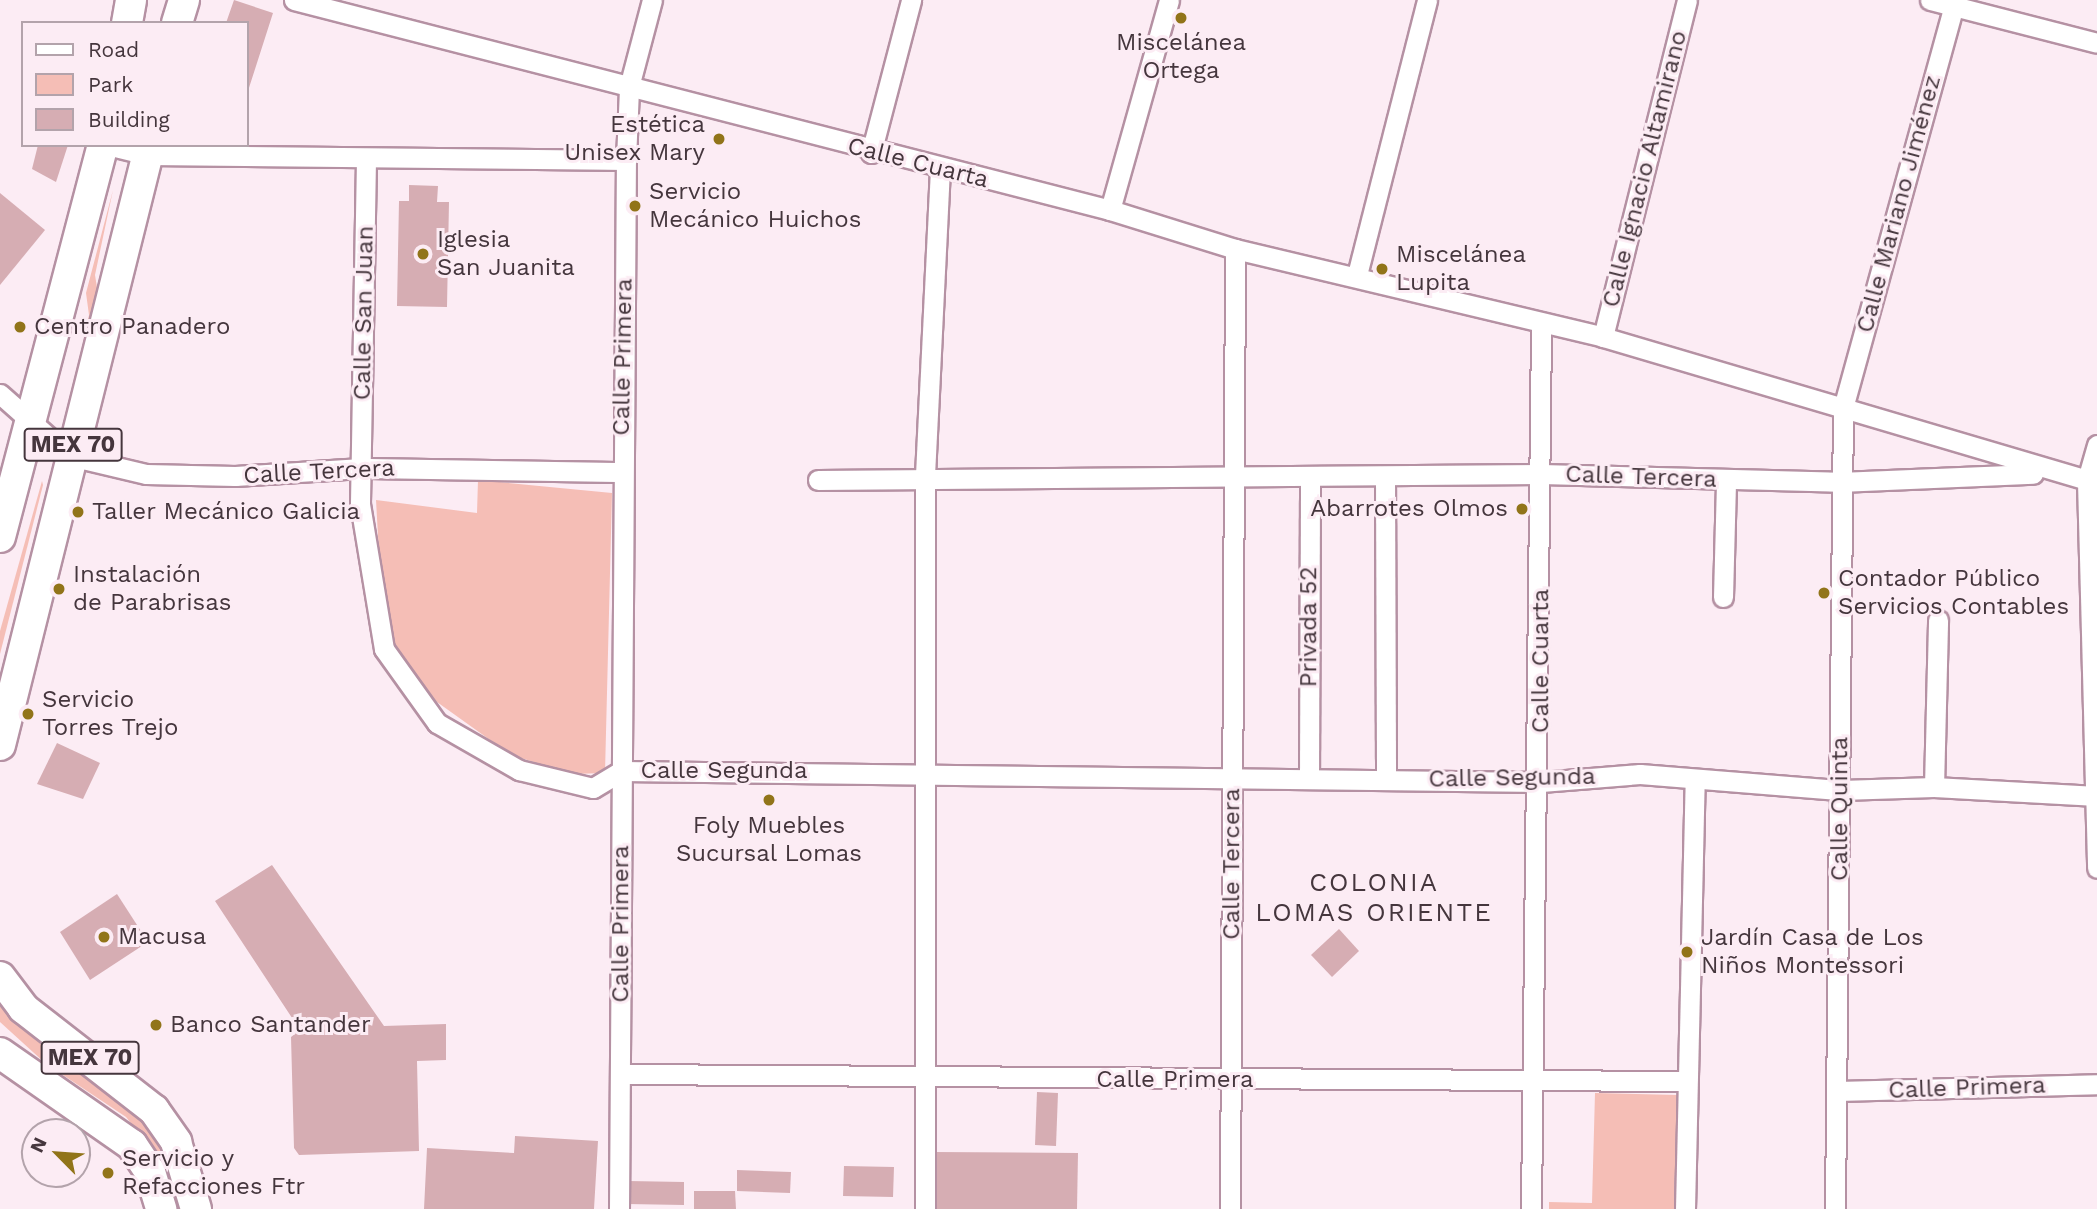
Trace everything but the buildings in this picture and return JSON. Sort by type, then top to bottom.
[{"type":"main road","points":[[127,21],[131,0]]},
{"type":"main road","points":[[178,21],[184,0]]},
{"type":"main road","name":"MEX 70","points":[[0,537],[104,147]]},
{"type":"main road","name":"MEX 70","points":[[0,745],[70,456],[149,150]]},
{"type":"main road","name":"MEX 70","points":[[0,977],[51,1031],[139,1094],[176,1142],[199,1209]]},
{"type":"main road","name":"MEX 70","points":[[0,1053],[132,1145],[150,1172],[160,1209]]},
{"type":"main road","points":[[132,1145],[145,1209]]},
{"type":"street","name":"Calle Cuarta","points":[[294,0],[344,5],[871,153],[1110,210],[1235,249],[1357,275],[1602,338],[1843,408],[2048,473],[2092,482]]},
{"type":"street","name":"Calle Primera","points":[[619,1209],[626,160],[629,87],[652,0]]},
{"type":"street","points":[[871,153],[911,0]]},
{"type":"street","points":[[1110,210],[1169,0]]},
{"type":"street","points":[[1357,275],[1427,0]]},
{"type":"street","name":"Calle Ignacio Altamirano","points":[[1602,338],[1687,0]]},
{"type":"street","points":[[1930,0],[1954,4],[2097,43]]},
{"type":"street","name":"Calle Mariano Jiménez","points":[[1843,408],[1954,4]]},
{"type":"street","points":[[123,147],[366,159],[626,160]]},
{"type":"street","name":"Calle San Juan","points":[[362,468],[366,159]]},
{"type":"street","points":[[925,1209],[925,475],[940,170]]},
{"type":"street","name":"Calle Tercera","points":[[1230,1209],[1235,249]]},
{"type":"street","name":"Calle Cuarta","points":[[1531,1209],[1530,1079],[1541,782],[1541,323]]},
{"type":"street","name":"Calle Tercera","points":[[0,394],[70,456],[146,474],[235,476],[362,468],[622,472]]},
{"type":"street","name":"Calle Quinta","points":[[1836,1209],[1841,790],[1839,482],[1843,408]]},
{"type":"street","points":[[2097,445],[2092,482],[2097,868]]},
{"type":"street","name":"Calle Segunda","points":[[362,468],[360,504],[384,649],[437,723],[519,770],[593,788],[621,771],[927,772],[1233,780],[1309,778],[1541,782],[1640,774],[1841,790],[1934,787],[2096,796]]},
{"type":"street","name":"Calle Tercera","points":[[818,481],[925,475],[1385,477],[1541,474],[1839,482],[2048,473]]},
{"type":"street","name":"Privada 52","points":[[1309,778],[1310,476]]},
{"type":"street","points":[[1385,477],[1386,779]]},
{"type":"street","points":[[1723,597],[1726,480]]},
{"type":"street","points":[[1934,787],[1938,620]]},
{"type":"street","points":[[1685,1209],[1696,779]]},
{"type":"street","name":"Calle Primera","points":[[620,1074],[926,1080],[1687,1081]]},
{"type":"street","name":"Calle Primera","points":[[1837,1091],[2097,1084]]},
{"type":"green space","points":[[113,190],[95,275],[99,300],[71,401],[89,315],[86,293]]},
{"type":"green space","points":[[478,480],[612,493],[605,773],[573,774],[511,755],[423,692],[392,644],[381,590],[376,500],[477,513]]},
{"type":"green space","points":[[42,481],[43,485],[0,654],[0,631]]},
{"type":"green space","points":[[0,997],[33,1034],[117,1093],[156,1134],[187,1209],[172,1209],[142,1137],[126,1117],[45,1063],[0,1022]]},
{"type":"green space","points":[[1595,1093],[1677,1095],[1674,1209],[1549,1209],[1549,1202],[1592,1203]]},
{"type":"place","name":"Miscelánea Ortega","points":[[1181,18]]},
{"type":"place","name":"Estética Unisex Mary","points":[[719,139]]},
{"type":"place","name":"Servicio Mecánico Huichos","points":[[635,206]]},
{"type":"place","name":"Iglesia San Juanita","points":[[423,254]]},
{"type":"place","name":"Miscelánea Lupita","points":[[1382,269]]},
{"type":"place","name":"Centro Panadero","points":[[20,327]]},
{"type":"place","name":"Abarrotes Olmos","points":[[1522,509]]},
{"type":"place","name":"Taller Mecánico Galicia","points":[[78,512]]},
{"type":"place","name":"Instalación de Parabrisas","points":[[59,589]]},
{"type":"place","name":"Contador Público Servicios Contables","points":[[1824,593]]},
{"type":"place","name":"Servicio Torres Trejo","points":[[28,714]]},
{"type":"place","name":"Foly Muebles Sucursal Lomas","points":[[769,800]]},
{"type":"place","name":"Macusa","points":[[104,937]]},
{"type":"place","name":"Jardín Casa de Los Niños Montessori","points":[[1687,952]]},
{"type":"place","name":"Banco Santander","points":[[156,1025]]},
{"type":"place","name":"Servicio y Refacciones Ftr","points":[[108,1173]]},
{"type":"district","name":"COLONIA LOMAS ORIENTE","points":[[1374,898]]}]
